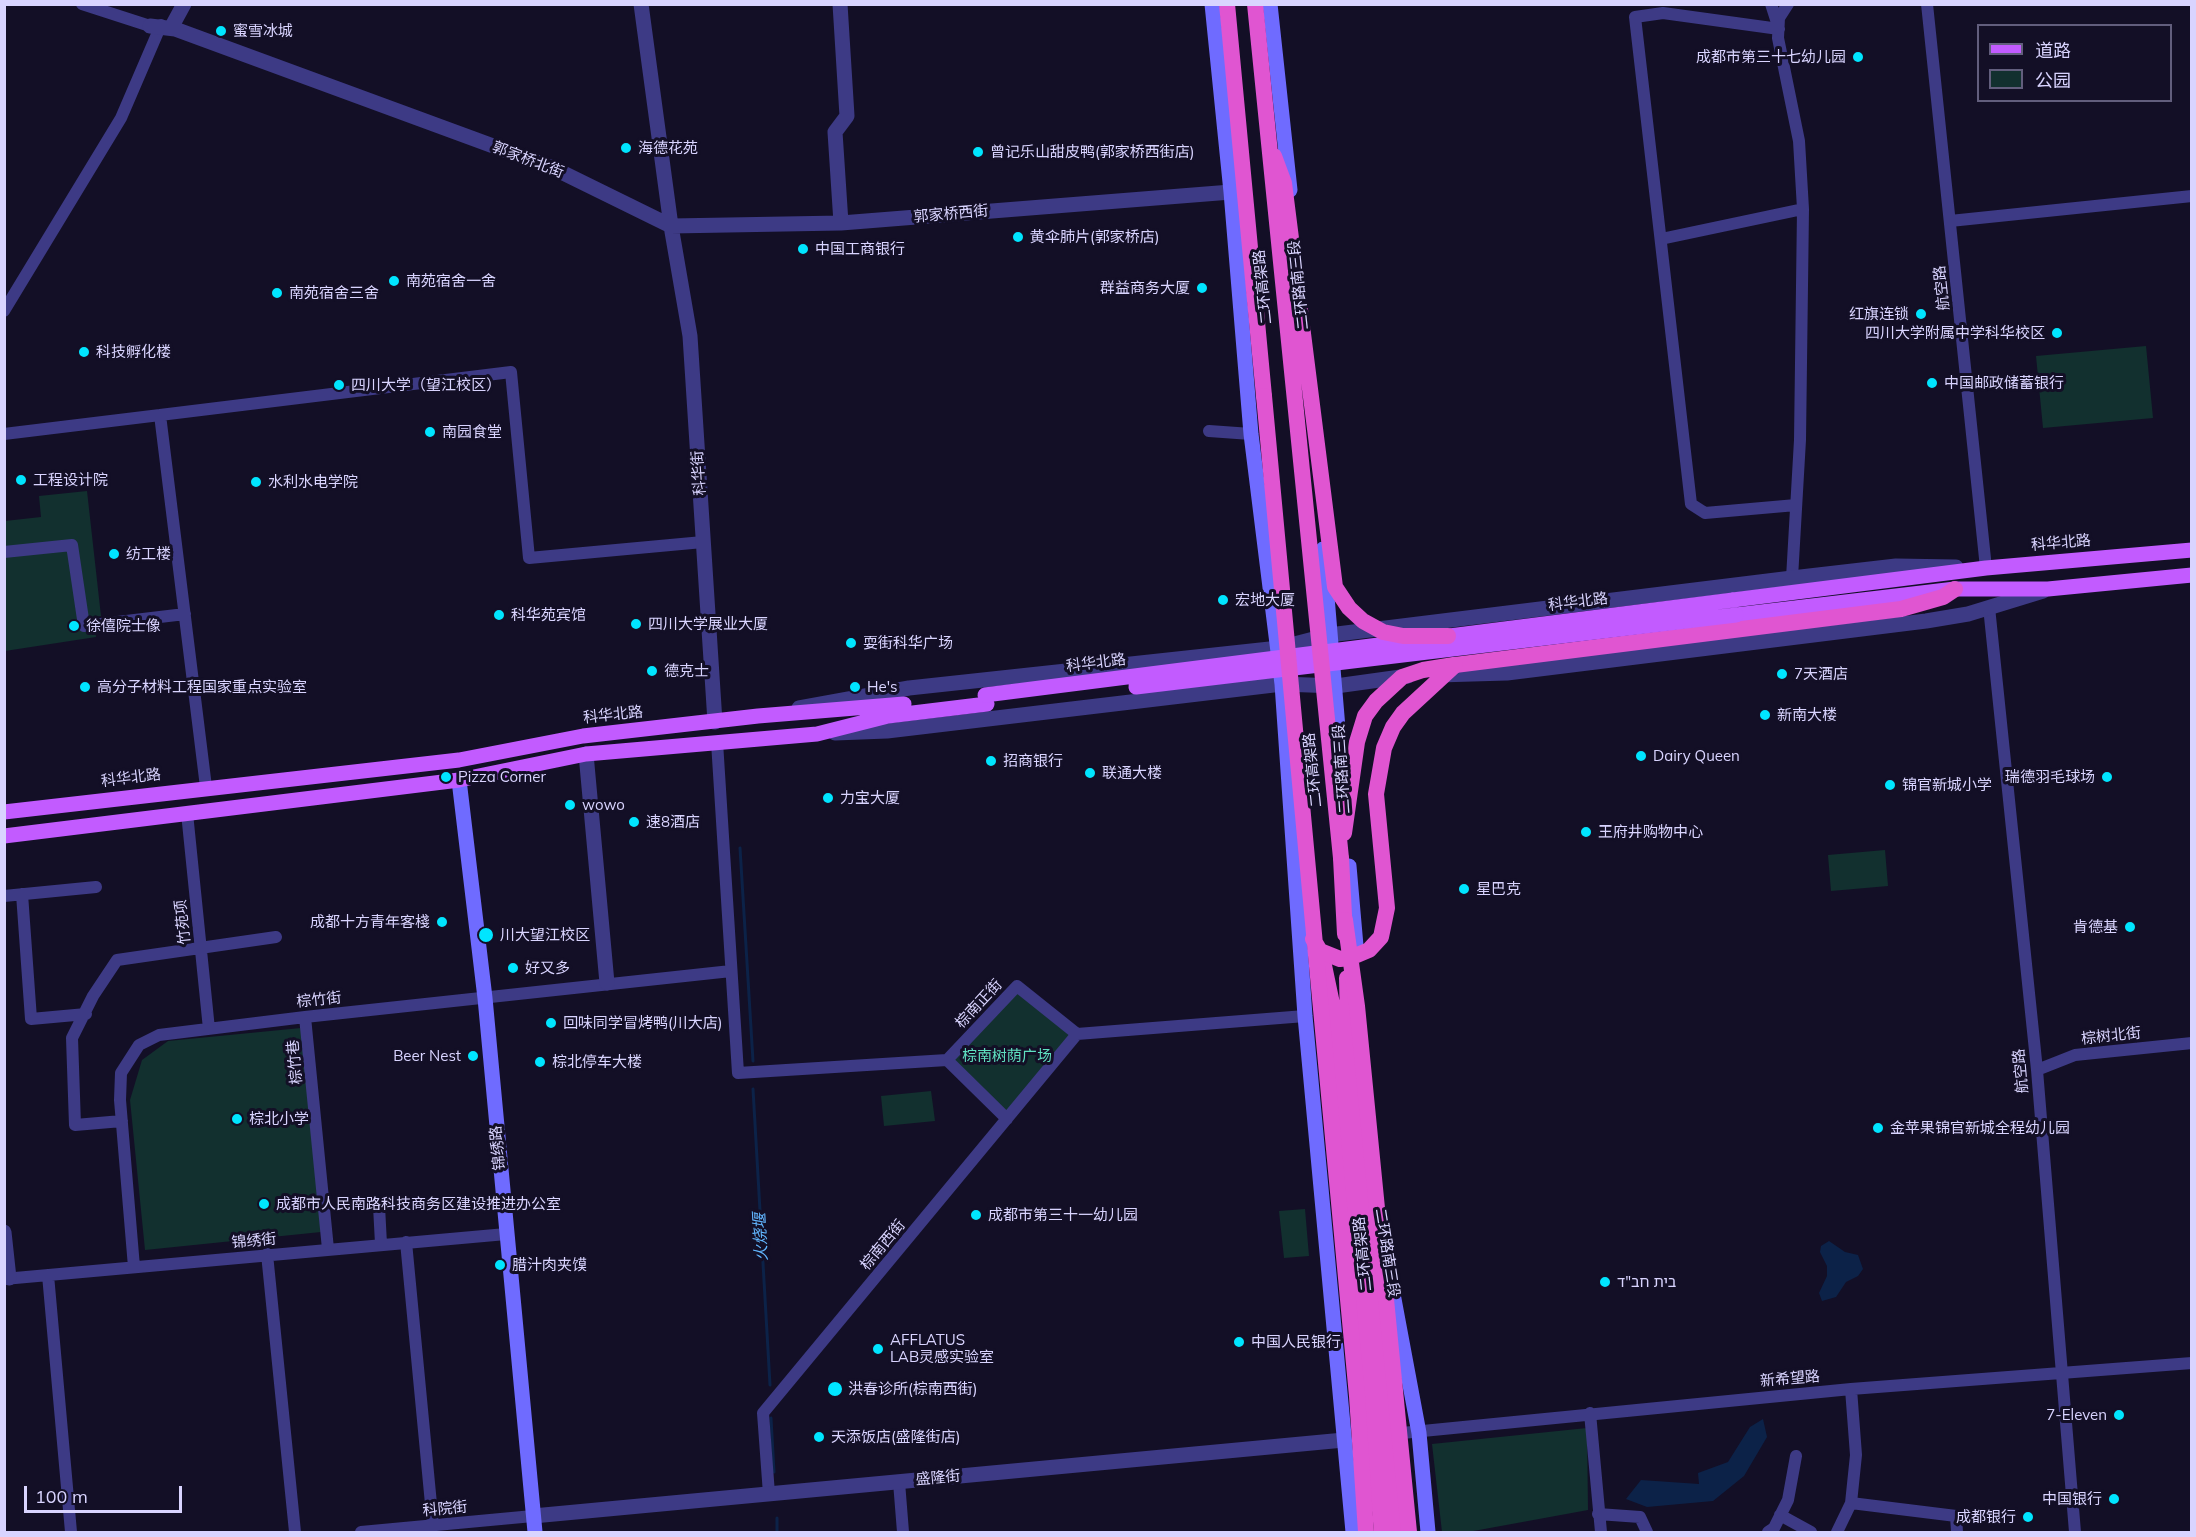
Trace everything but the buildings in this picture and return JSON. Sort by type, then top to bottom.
[{"type":"highway","name":"二环高架路","points":[[1227,4],[1357,1396],[1366,1533]]},
{"type":"highway","name":"二环高架路","points":[[1255,4],[1266,136],[1341,858],[1345,920],[1357,1006],[1409,1533]]},
{"type":"highway","points":[[1266,136],[1284,183],[1335,587],[1349,608],[1363,621],[1383,632],[1402,636],[1448,636]]},
{"type":"highway","points":[[1264,396],[1274,596],[1300,861],[1302,908],[1306,928],[1320,951],[1340,958],[1350,958],[1369,950],[1381,937],[1387,908],[1376,794],[1384,748],[1393,727],[1403,713],[1455,665]]},
{"type":"highway","points":[[1341,858],[1357,742],[1365,716],[1376,701],[1402,678],[1423,670],[1455,665],[1901,609],[1943,597],[1955,589]]},
{"type":"highway","points":[[1312,908],[1335,1018],[1382,1533]]},
{"type":"highway","points":[[1345,920],[1348,1021],[1396,1533]]},
{"type":"main road","points":[[1212,4],[1231,192],[1251,434],[1282,684],[1305,1016],[1353,1533]]},
{"type":"main road","name":"二环路南三段","points":[[1270,4],[1310,378],[1329,636],[1336,686],[1381,1228],[1419,1433],[1428,1533]]},
{"type":"main road","name":"科华北路","points":[[1734,608],[1986,568],[2192,550]]},
{"type":"main road","name":"科华北路","points":[[4,836],[459,780],[586,754],[817,734],[888,716],[986,700],[1448,636],[1955,589],[2048,590],[2192,575]]},
{"type":"main road","points":[[986,700],[1734,608]]},
{"type":"main road","name":"科华北路","points":[[4,812],[206,787],[459,760],[583,736],[758,716],[986,700]]},
{"type":"main road","name":"锦绣路","points":[[459,780],[485,998],[535,1533]]},
{"type":"main road","points":[[1381,1228],[1392,1434],[1403,1533]]},
{"type":"main road","points":[[1344,1440],[1372,1483],[1375,1533]]},
{"type":"street","points":[[82,4],[161,26]]},
{"type":"street","points":[[4,311],[121,118],[161,26],[184,4]]},
{"type":"street","points":[[641,4],[671,226]]},
{"type":"street","points":[[840,4],[848,116],[835,132],[841,223]]},
{"type":"street","points":[[1771,4],[1779,29],[1799,141],[1803,209],[1800,440],[1792,578]]},
{"type":"street","points":[[1779,29],[1779,18],[1788,4]]},
{"type":"street","name":"航空路","points":[[1927,4],[1986,568]]},
{"type":"street","points":[[1779,29],[1663,13],[1635,17],[1691,504],[1705,513],[1796,505]]},
{"type":"street","name":"郭家桥北街","points":[[161,26],[553,168],[671,226]]},
{"type":"street","name":"郭家桥西街","points":[[671,226],[841,223],[1231,192]]},
{"type":"street","points":[[1950,221],[2192,196]]},
{"type":"street","points":[[1661,239],[1803,209]]},
{"type":"street","name":"科华街","points":[[671,226],[690,336],[715,722]]},
{"type":"street","points":[[4,434],[511,372],[529,558],[703,542]]},
{"type":"street","points":[[160,415],[206,787]]},
{"type":"street","points":[[1209,431],[1251,434]]},
{"type":"street","points":[[4,552],[72,545],[84,626],[185,614]]},
{"type":"street","points":[[758,716],[843,698],[909,688],[1278,648],[1329,636],[1792,578],[1896,566],[1986,568]]},
{"type":"street","points":[[817,734],[887,731],[1282,684],[1336,686],[1398,677],[1507,673],[1926,621],[1968,614],[2048,590]]},
{"type":"street","name":"航空路","points":[[1989,607],[2037,1070],[2075,1533]]},
{"type":"street","points":[[717,742],[738,1073],[947,1060],[1007,1119]]},
{"type":"street","points":[[586,754],[607,983]]},
{"type":"street","name":"竹苑项","points":[[187,813],[209,1029]]},
{"type":"street","points":[[4,896],[96,887]]},
{"type":"street","points":[[22,894],[31,1019],[86,1014]]},
{"type":"street","points":[[122,1121],[75,1125],[72,1038],[93,996],[117,960],[276,937]]},
{"type":"street","name":"棕竹街","points":[[134,1267],[122,1121],[122,1074],[139,1045],[159,1035],[607,983],[731,971]]},
{"type":"street","name":"棕南正街","points":[[947,1060],[1017,986],[1077,1034]]},
{"type":"street","points":[[1077,1034],[1305,1016]]},
{"type":"street","name":"棕竹巷","points":[[305,1017],[328,1249]]},
{"type":"street","name":"棕南西街","points":[[769,1494],[763,1413],[1077,1034]]},
{"type":"street","name":"棕树北街","points":[[2037,1070],[2075,1055],[2192,1043]]},
{"type":"street","points":[[379,1206],[381,1244]]},
{"type":"street","points":[[4,1233],[7,1279]]},
{"type":"street","name":"锦绣街","points":[[7,1279],[506,1234]]},
{"type":"street","points":[[406,1242],[433,1525]]},
{"type":"street","points":[[267,1254],[295,1533]]},
{"type":"street","points":[[48,1275],[71,1533]]},
{"type":"street","name":"新希望路","points":[[1392,1434],[1851,1389],[2192,1363]]},
{"type":"street","points":[[1837,1533],[1851,1503],[1856,1455],[1851,1389]]},
{"type":"street","points":[[1590,1413],[1600,1533]]},
{"type":"street","name":"盛隆街","points":[[533,1516],[1344,1440]]},
{"type":"street","points":[[1768,1533],[1788,1500],[1796,1456]]},
{"type":"street","points":[[899,1482],[903,1533]]},
{"type":"street","points":[[1851,1503],[1956,1516],[1957,1533]]},
{"type":"street","points":[[1598,1514],[1640,1517],[1647,1533]]},
{"type":"street","points":[[1780,1515],[1811,1533]]},
{"type":"street","name":"科院街","points":[[361,1533],[533,1516]]},
{"type":"green space","points":[[2146,346],[2153,418],[2043,428],[2036,356]]},
{"type":"green space","points":[[87,491],[101,616],[94,617],[96,637],[5,651],[5,521],[41,517],[39,496]]},
{"type":"green space","points":[[1885,850],[1888,886],[1831,891],[1828,855]]},
{"type":"green space","name":"棕南树荫广场","points":[[1017,986],[1077,1034],[1007,1119],[947,1060]]},
{"type":"green space","points":[[301,1028],[321,1232],[145,1250],[130,1100],[142,1060],[168,1041]]},
{"type":"green space","points":[[931,1091],[935,1121],[884,1126],[881,1096]]},
{"type":"green space","points":[[1305,1209],[1309,1256],[1284,1258],[1279,1211]]},
{"type":"green space","points":[[1587,1428],[1588,1510],[1468,1532],[1442,1532],[1432,1444]]},
{"type":"water","points":[[1829,1241],[1845,1252],[1858,1255],[1863,1269],[1858,1276],[1846,1282],[1836,1297],[1822,1301],[1819,1293],[1827,1276],[1827,1266],[1820,1252],[1821,1246]]},
{"type":"water","points":[[1763,1419],[1767,1437],[1744,1476],[1713,1501],[1647,1507],[1626,1499],[1641,1480],[1699,1484],[1698,1473],[1728,1462],[1750,1427]]},
{"type":"waterway","name":"火烧堰","points":[[740,848],[753,1061]]},
{"type":"waterway","name":"火烧堰","points":[[753,1089],[770,1385]]},
{"type":"waterway","name":"火烧堰","points":[[771,1418],[774,1472]]},
{"type":"waterway","name":"火烧堰","points":[[777,1518],[777,1532]]},
{"type":"place","name":"蜜雪冰城","points":[[221,31]]},
{"type":"place","name":"成都市第三十七幼儿园","points":[[1858,57]]},
{"type":"place","name":"海德花苑","points":[[626,148]]},
{"type":"place","name":"曾记乐山甜皮鸭(郭家桥西街店)","points":[[978,152]]},
{"type":"place","name":"黄伞肺片(郭家桥店)","points":[[1018,237]]},
{"type":"place","name":"中国工商银行","points":[[803,249]]},
{"type":"place","name":"南苑宿舍一舍","points":[[394,281]]},
{"type":"place","name":"群益商务大厦","points":[[1202,288]]},
{"type":"place","name":"南苑宿舍三舍","points":[[277,293]]},
{"type":"place","name":"红旗连锁","points":[[1921,314]]},
{"type":"place","name":"四川大学附属中学科华校区","points":[[2057,333]]},
{"type":"place","name":"科技孵化楼","points":[[84,352]]},
{"type":"place","name":"中国邮政储蓄银行","points":[[1932,383]]},
{"type":"place","name":"四川大学（望江校区）","points":[[339,385]]},
{"type":"place","name":"南园食堂","points":[[430,432]]},
{"type":"place","name":"工程设计院","points":[[21,480]]},
{"type":"place","name":"水利水电学院","points":[[256,482]]},
{"type":"place","name":"纺工楼","points":[[114,554]]},
{"type":"place","name":"宏地大厦","points":[[1223,600]]},
{"type":"place","name":"科华苑宾馆","points":[[499,615]]},
{"type":"place","name":"四川大学展业大厦","points":[[636,624]]},
{"type":"place","name":"徐僖院士像","points":[[74,626]]},
{"type":"place","name":"耍街科华广场","points":[[851,643]]},
{"type":"place","name":"德克士","points":[[652,671]]},
{"type":"place","name":"7天酒店","points":[[1782,674]]},
{"type":"place","name":"高分子材料工程国家重点实验室","points":[[85,687]]},
{"type":"place","name":"He's","points":[[855,687]]},
{"type":"place","name":"新南大楼","points":[[1765,715]]},
{"type":"place","name":"Dairy Queen","points":[[1641,756]]},
{"type":"place","name":"招商银行","points":[[991,761]]},
{"type":"place","name":"联通大楼","points":[[1090,773]]},
{"type":"place","name":"Pizza Corner","points":[[446,777]]},
{"type":"place","name":"瑞德羽毛球场","points":[[2107,777]]},
{"type":"place","name":"锦官新城小学","points":[[1890,785]]},
{"type":"place","name":"力宝大厦","points":[[828,798]]},
{"type":"place","name":"wowo","points":[[570,805]]},
{"type":"place","name":"速8酒店","points":[[634,822]]},
{"type":"place","name":"王府井购物中心","points":[[1586,832]]},
{"type":"place","name":"星巴克","points":[[1464,889]]},
{"type":"place","name":"成都十方青年客棧","points":[[442,922]]},
{"type":"place","name":"肯德基","points":[[2130,927]]},
{"type":"place","name":"川大望江校区","points":[[486,935]]},
{"type":"place","name":"好又多","points":[[513,968]]},
{"type":"place","name":"回味同学冒烤鸭(川大店)","points":[[551,1023]]},
{"type":"place","name":"Beer Nest","points":[[473,1056]]},
{"type":"place","name":"棕北停车大楼","points":[[540,1062]]},
{"type":"place","name":"棕北小学","points":[[237,1119]]},
{"type":"place","name":"金苹果锦官新城全程幼儿园","points":[[1878,1128]]},
{"type":"place","name":"成都市人民南路科技商务区建设推进办公室","points":[[264,1204]]},
{"type":"place","name":"成都市第三十一幼儿园","points":[[976,1215]]},
{"type":"place","name":"腊汁肉夹馍","points":[[500,1265]]},
{"type":"place","name":"בית חב\"ד","points":[[1605,1282]]},
{"type":"place","name":"中国人民银行","points":[[1239,1342]]},
{"type":"place","name":"AFFLATUS LAB灵感实验室","points":[[878,1349]]},
{"type":"place","name":"洪春诊所(棕南西街)","points":[[835,1389]]},
{"type":"place","name":"7-Eleven","points":[[2119,1415]]},
{"type":"place","name":"天添饭店(盛隆街店)","points":[[819,1437]]},
{"type":"place","name":"中国银行","points":[[2114,1499]]},
{"type":"place","name":"成都银行","points":[[2028,1517]]}]
